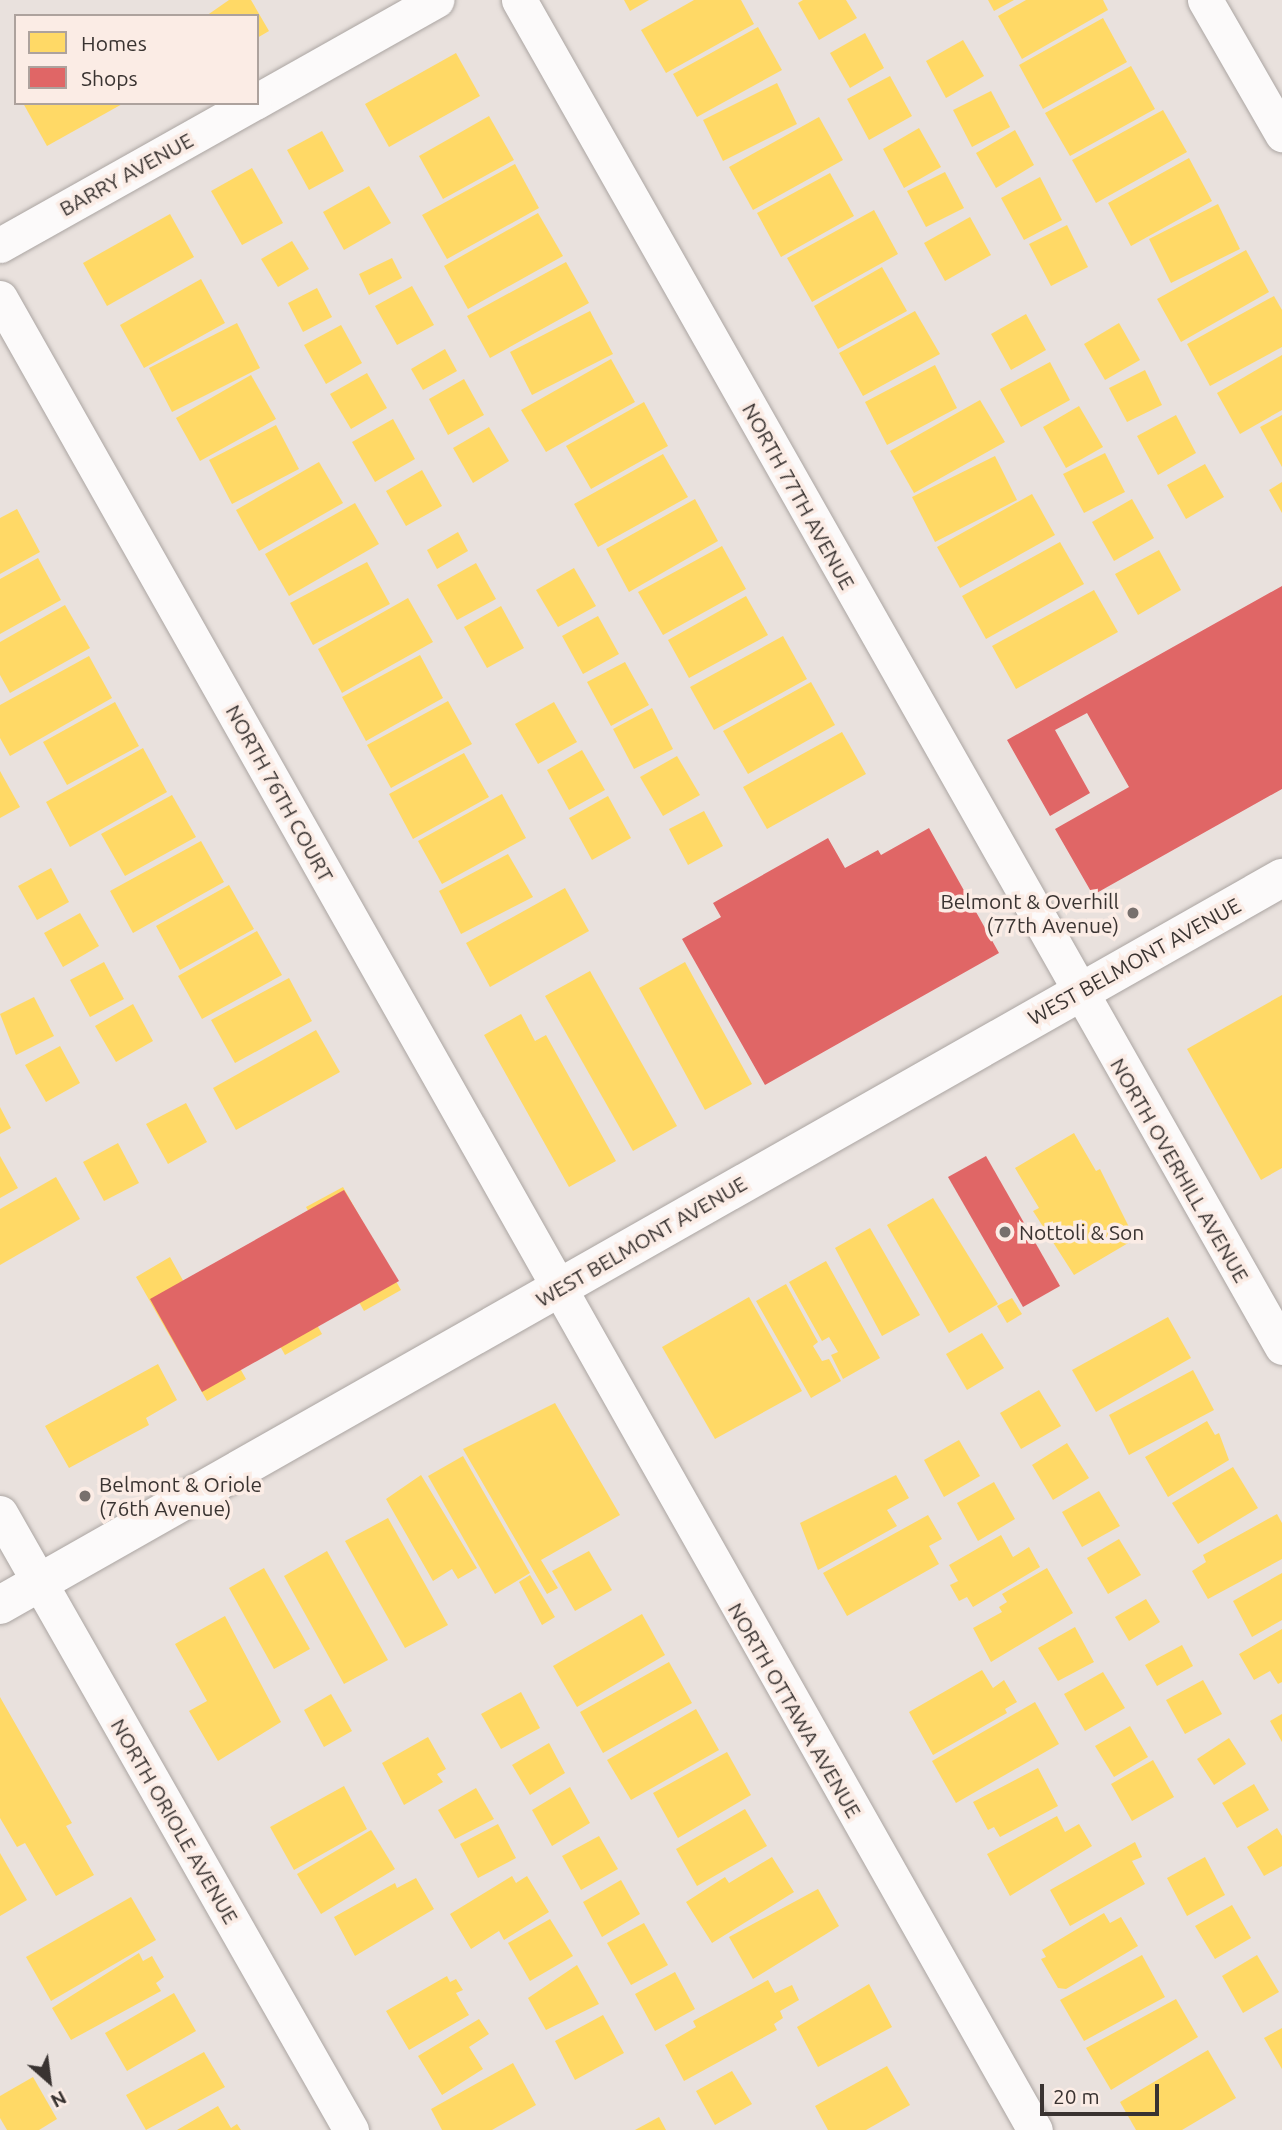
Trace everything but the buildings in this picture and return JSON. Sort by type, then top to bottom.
[{"type":"main road","name":"WEST BELMONT AVENUE","points":[[0,1605],[1282,878]]},
{"type":"street","name":"BARRY AVENUE","points":[[259,100],[436,0]]},
{"type":"street","name":"NORTH 77TH AVENUE","points":[[519,0],[1078,993]]},
{"type":"street","points":[[1205,0],[1282,134]]},
{"type":"street","name":"BARRY AVENUE","points":[[0,245],[250,105]]},
{"type":"street","name":"NORTH 76TH COURT","points":[[0,298],[559,1288]]},
{"type":"street","name":"NORTH OVERHILL AVENUE","points":[[1078,993],[1282,1347]]},
{"type":"street","name":"NORTH OTTAWA AVENUE","points":[[559,1288],[1035,2130]]},
{"type":"street","name":"NORTH ORIOLE AVENUE","points":[[0,1513],[351,2130]]},
{"type":"place","name":"Belmont & Overhill (77th Avenue)","points":[[1133,913]]},
{"type":"place","name":"Nottoli & Son","points":[[1005,1232]]},
{"type":"place","name":"Belmont & Oriole (76th Avenue)","points":[[85,1496]]}]
